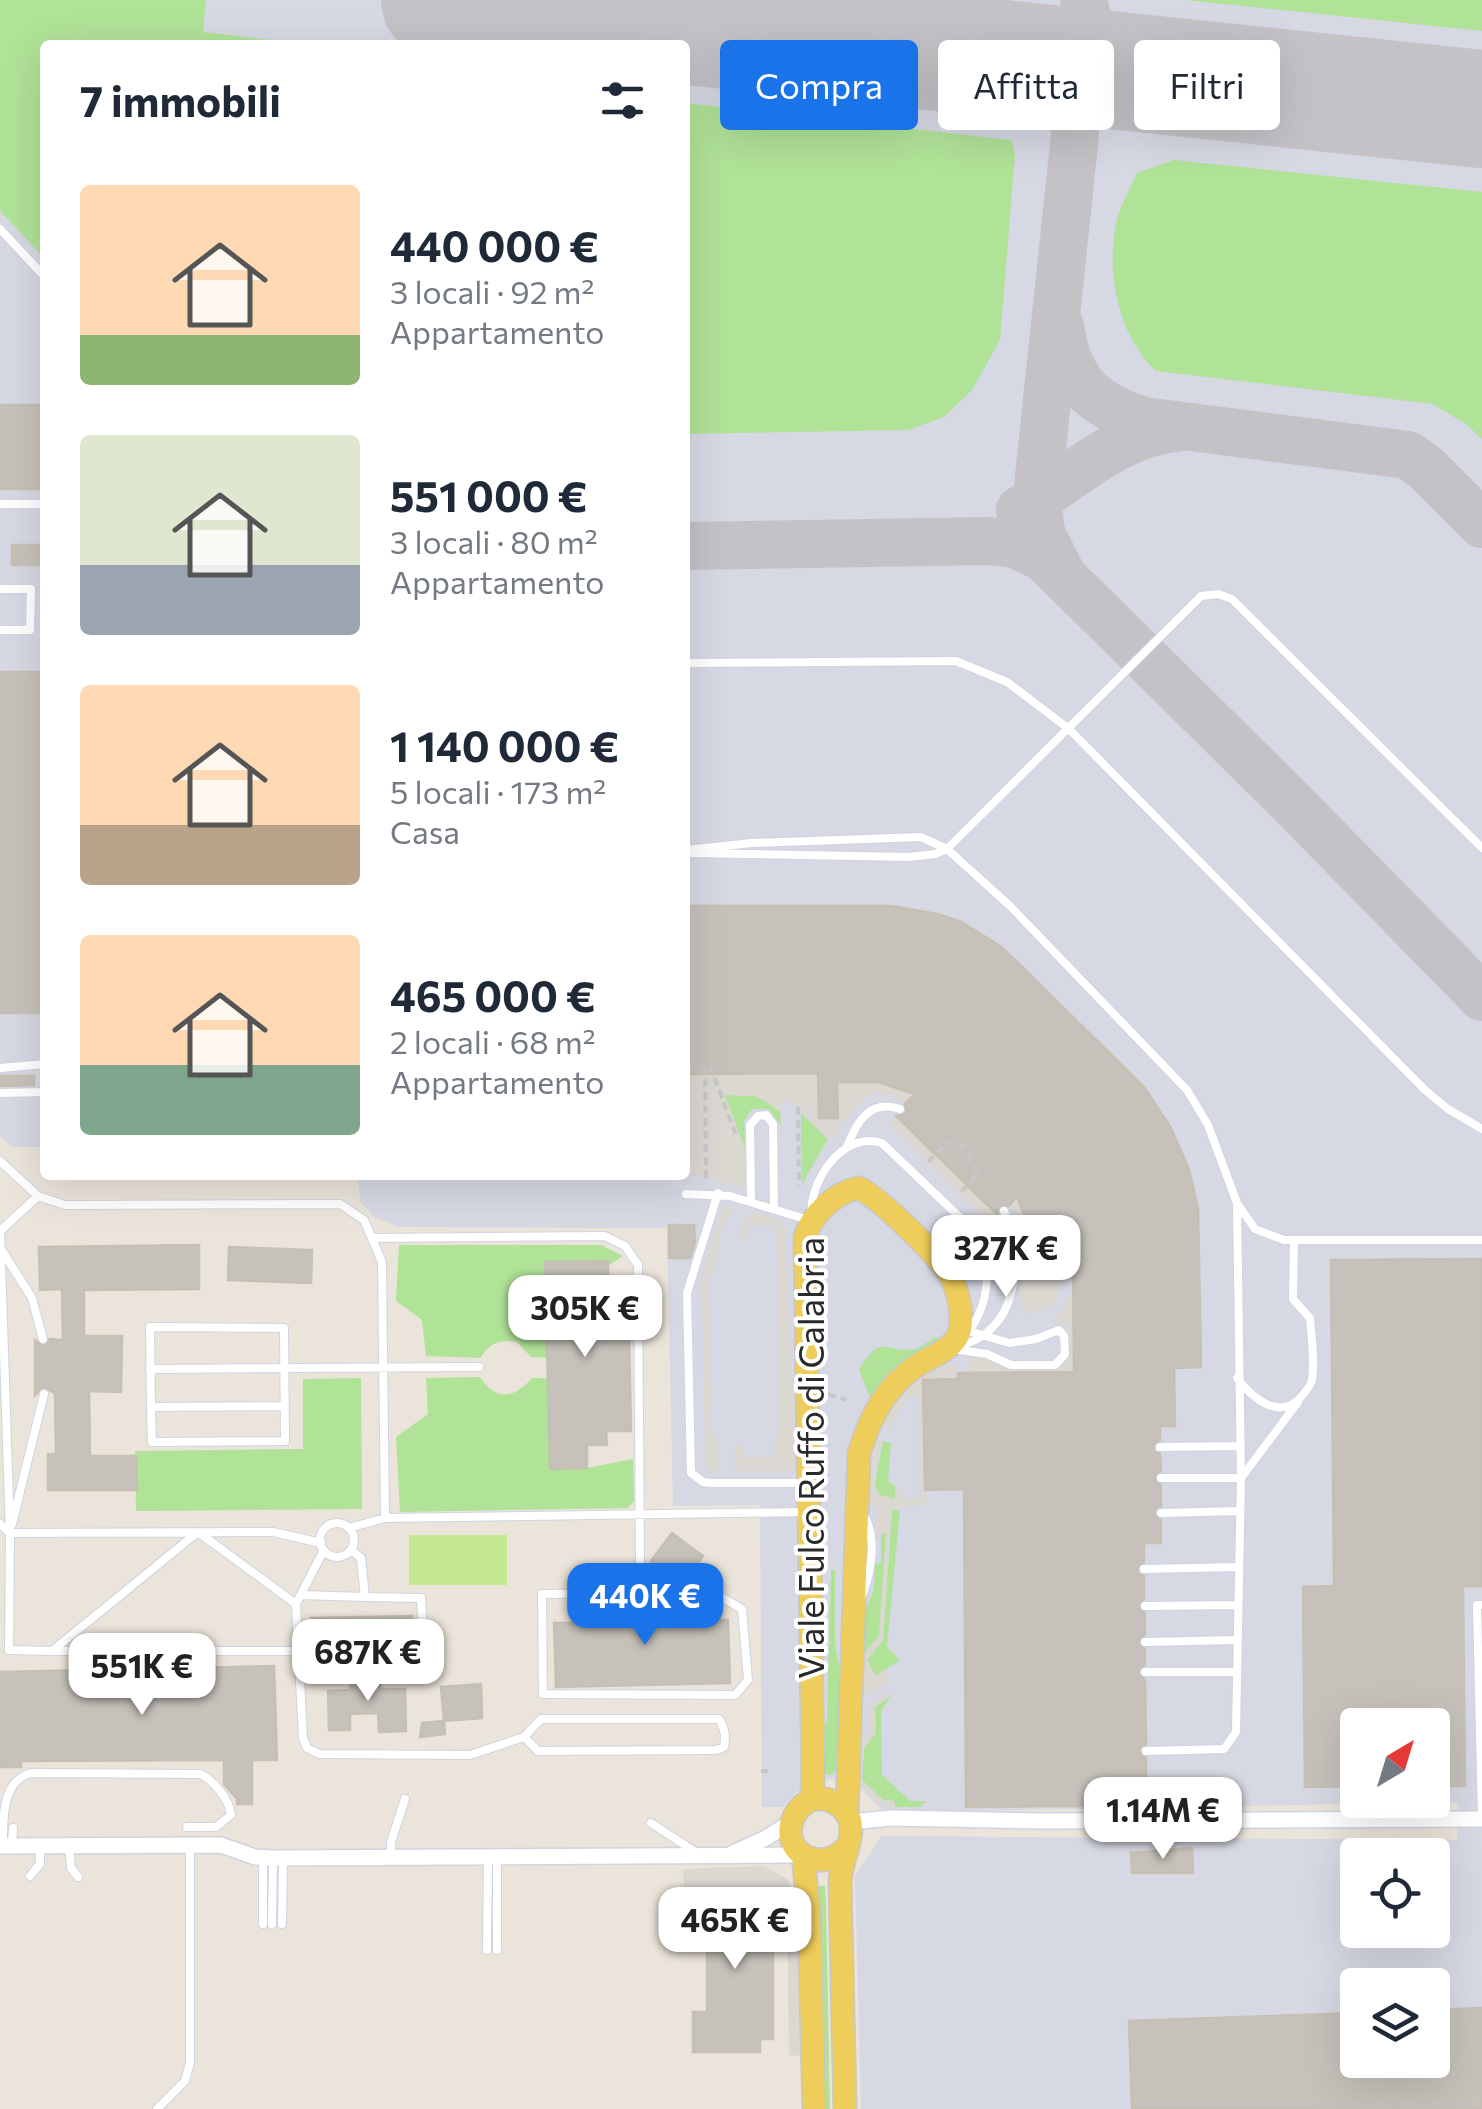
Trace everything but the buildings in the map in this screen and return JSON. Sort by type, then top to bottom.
[{"type":"main road","name":"Viale Fulco Ruffo di Calabria","points":[[811,1800],[805,1244],[812,1221],[841,1194],[859,1188],[945,1268],[956,1291],[965,1328],[948,1350],[902,1377],[880,1404],[860,1453],[849,1818]]},
{"type":"main road","points":[[814,2109],[809,1914],[803,1855],[792,1841],[791,1822],[795,1812],[811,1800],[831,1800],[849,1818],[852,1832],[840,1880],[844,2109]]},
{"type":"main road","points":[[803,1855],[830,1859],[845,1849]]},
{"type":"street","points":[[849,1818],[1481,1819]]},
{"type":"street","points":[[730,1855],[791,1822]]},
{"type":"street","points":[[5,1846],[190,1844],[231,1846],[273,1858],[803,1855]]},
{"type":"lane","points":[[0,229],[40,272]]},
{"type":"lane","points":[[0,504],[40,504]]},
{"type":"lane","points":[[0,589],[31,589],[30,630],[0,630]]},
{"type":"lane","points":[[690,851],[909,857],[947,849],[1201,596],[1218,594],[1232,598],[1482,848]]},
{"type":"lane","points":[[690,663],[956,661],[1007,682],[1068,729],[1425,1090],[1448,1109],[1482,1128]]},
{"type":"lane","points":[[690,850],[752,842],[921,837],[947,849],[1064,960],[1187,1090],[1208,1125],[1238,1203],[1255,1228],[1294,1241],[1482,1240]]},
{"type":"lane","points":[[0,1068],[40,1064]]},
{"type":"lane","points":[[0,1092],[40,1092]]},
{"type":"lane","points":[[846,1148],[864,1114],[880,1106],[900,1109]]},
{"type":"lane","points":[[750,1201],[751,1121],[766,1115],[773,1124],[774,1208]]},
{"type":"lane","points":[[686,1194],[718,1194],[812,1221],[812,1194],[832,1160],[846,1148],[865,1140],[882,1143],[978,1238],[987,1288],[965,1328],[983,1336],[1019,1342],[1059,1330],[1064,1336],[1064,1354],[1055,1365],[1019,1366],[987,1354],[948,1350]]},
{"type":"lane","points":[[0,1161],[38,1196],[65,1205],[340,1204],[364,1220],[382,1262],[384,1518]]},
{"type":"lane","points":[[718,1194],[687,1293],[692,1473],[711,1484],[809,1484]]},
{"type":"lane","points":[[38,1196],[0,1231],[1,1377],[10,1533],[9,1650],[424,1652],[421,1598],[298,1600],[198,1532]]},
{"type":"lane","points":[[1146,1751],[1224,1748],[1236,1732],[1240,1478],[1238,1203]]},
{"type":"lane","points":[[948,1350],[983,1336],[1008,1300],[1015,1262],[1011,1228],[1004,1212]]},
{"type":"lane","points":[[372,1238],[605,1236],[625,1246],[638,1266],[640,1565],[622,1593]]},
{"type":"lane","points":[[978,1238],[1015,1262]]},
{"type":"lane","points":[[1240,1478],[1312,1384],[1310,1318],[1293,1299],[1294,1241]]},
{"type":"lane","points":[[0,1248],[32,1298],[42,1339]]},
{"type":"lane","points":[[150,1328],[284,1328],[285,1441],[152,1442],[150,1368],[150,1328]]},
{"type":"lane","points":[[150,1368],[479,1368]]},
{"type":"lane","points":[[1237,1378],[1251,1396],[1268,1406],[1282,1408],[1299,1401]]},
{"type":"lane","points":[[10,1533],[44,1394]]},
{"type":"lane","points":[[150,1407],[284,1406]]},
{"type":"lane","points":[[1160,1447],[1239,1446]]},
{"type":"lane","points":[[1161,1478],[1240,1478]]},
{"type":"lane","points":[[1161,1513],[1239,1511]]},
{"type":"lane","points":[[524,1737],[538,1751],[716,1750],[724,1747],[726,1740],[720,1719],[542,1719],[524,1737],[470,1754],[319,1754],[307,1748],[303,1738],[298,1600],[323,1547],[322,1532],[332,1524],[349,1528],[384,1518],[810,1512]]},
{"type":"lane","points":[[0,1524],[10,1533],[273,1532],[323,1547],[337,1556],[350,1550],[354,1539],[349,1528]]},
{"type":"lane","points":[[52,1652],[198,1532]]},
{"type":"lane","points":[[350,1550],[361,1558],[365,1597]]},
{"type":"lane","points":[[640,1565],[671,1592]]},
{"type":"lane","points":[[1144,1569],[1238,1567]]},
{"type":"lane","points":[[622,1593],[716,1594],[742,1608],[748,1680],[735,1696],[544,1694],[542,1594],[622,1593]]},
{"type":"lane","points":[[1144,1606],[1237,1605]]},
{"type":"lane","points":[[1481,1819],[1477,1605],[1482,1605]]},
{"type":"lane","points":[[1145,1642],[1237,1640]]},
{"type":"lane","points":[[1145,1672],[1236,1672]]},
{"type":"lane","points":[[5,1846],[3,1814],[10,1790],[18,1779],[31,1772],[200,1774],[228,1802],[231,1815],[216,1826],[187,1827]]},
{"type":"lane","points":[[391,1858],[405,1800]]},
{"type":"lane","points":[[651,1822],[701,1856]]},
{"type":"lane","points":[[5,1846],[13,1828]]},
{"type":"lane","points":[[157,2109],[185,2081],[190,2063],[190,1844]]},
{"type":"lane","points":[[30,1876],[40,1864],[40,1846]]},
{"type":"lane","points":[[70,1846],[71,1868],[78,1877]]},
{"type":"lane","points":[[492,1857],[492,1950]]},
{"type":"lane","points":[[273,1858],[272,1924],[273,1858]]},
{"type":"lane","points":[[169,2097],[170,2109]]},
{"type":"path","points":[[706,1178],[707,1066],[750,1172]]},
{"type":"path","points":[[798,1108],[799,1186]]},
{"type":"path","points":[[928,1162],[947,1142],[964,1148],[978,1174],[960,1193]]},
{"type":"path","points":[[817,1401],[830,1393],[846,1400]]},
{"type":"path","points":[[761,1771],[768,1771]]},
{"type":"shaded area","points":[[0,0],[1482,0],[1482,2109],[861,2109],[855,1875],[882,1836],[1340,1839],[1340,1948],[1450,1948],[1450,1840],[1457,1840],[1458,1802],[1450,1802],[1450,1708],[1340,1708],[1340,1804],[881,1809],[856,1784],[829,1779],[805,1784],[783,1807],[762,1807],[760,1505],[673,1506],[667,1228],[399,1227],[374,1217],[360,1201],[358,1180],[690,1180],[690,40],[40,40],[40,1147],[12,1147],[0,1136]]},
{"type":"shaded area","points":[[767,1063],[889,1084],[912,1097],[1016,1198],[1031,1233],[1032,1271],[1062,1271],[1056,1301],[1029,1314],[1020,1303],[1023,1239],[1014,1211],[906,1103],[892,1095],[877,1093],[866,1097],[845,1119],[832,1141],[791,1101],[783,1102],[781,1112],[756,1096],[725,1095],[745,1149],[748,1148],[748,1190],[690,1173],[690,1067]]},
{"type":"shaded area","points":[[898,1117],[998,1215],[1005,1228],[1008,1249],[993,1242],[986,1220],[891,1125],[892,1118]]},
{"type":"shaded area","points":[[724,1204],[732,1208],[720,1234],[713,1274],[708,1276],[712,1434],[717,1439],[715,1472],[705,1460],[702,1274]]},
{"type":"shaded area","points":[[754,1213],[777,1219],[785,1228],[796,1471],[739,1472],[734,1466],[735,1445],[743,1444],[744,1458],[775,1457],[775,1438],[780,1432],[778,1235],[771,1225],[747,1225],[747,1238],[739,1238],[745,1220]]},
{"type":"shaded area","points":[[1071,1294],[1074,1372],[969,1373],[969,1357],[988,1359],[1009,1370],[1059,1369],[1065,1365],[1069,1358],[1069,1329],[1054,1321]]},
{"type":"shaded area","points":[[955,1362],[958,1379],[923,1380],[926,1504],[892,1510],[883,1640],[867,1660],[876,1676],[886,1670],[889,1682],[866,1696],[862,1694],[862,1656],[879,1636],[886,1534],[876,1533],[877,1507],[872,1506],[866,1489],[869,1459],[875,1438],[883,1441],[874,1474],[877,1494],[895,1499],[896,1490],[902,1490],[902,1499],[919,1498],[918,1394],[906,1400],[889,1428],[881,1424],[898,1398],[920,1376],[942,1363],[944,1366]]},
{"type":"shaded area","points":[[892,1690],[891,1696],[875,1707],[876,1733],[864,1748],[862,1780],[883,1800],[894,1800],[895,1807],[882,1806],[857,1783],[858,1746],[870,1732],[870,1704]]},
{"type":"shaded area","points":[[764,1866],[786,1878],[798,1902],[804,2055],[789,2056],[787,1904],[774,1904],[773,1893],[694,1893],[693,1902],[685,1902],[683,1869]]},
{"type":"green space","points":[[0,0],[206,0],[203,32],[272,40],[40,40],[40,254],[0,211]]},
{"type":"green space","points":[[1185,0],[1482,0],[1482,31]]},
{"type":"green space","points":[[690,104],[720,107],[720,130],[918,129],[1011,140],[1015,154],[1000,340],[972,390],[944,417],[908,430],[690,434]]},
{"type":"green space","points":[[1174,160],[1482,192],[1482,439],[1433,404],[1156,371],[1132,340],[1124,322],[1114,283],[1113,243],[1120,211],[1137,173]]},
{"type":"green space","points":[[725,1095],[756,1096],[780,1111],[781,1126],[769,1109],[752,1109],[744,1122],[745,1150]]},
{"type":"green space","points":[[801,1113],[828,1139],[802,1184]]},
{"type":"green space","points":[[399,1245],[601,1245],[623,1256],[609,1265],[578,1262],[548,1358],[531,1357],[511,1341],[492,1345],[480,1358],[426,1356],[422,1320],[396,1301]]},
{"type":"green space","points":[[936,1337],[907,1359],[871,1400],[859,1370],[873,1351],[884,1347],[915,1349]]},
{"type":"green space","points":[[480,1377],[499,1394],[519,1390],[532,1378],[548,1378],[550,1469],[587,1468],[633,1459],[634,1501],[628,1508],[400,1512],[396,1437],[428,1414],[426,1378]]},
{"type":"green space","points":[[361,1378],[362,1509],[136,1511],[135,1451],[303,1449],[303,1379]]},
{"type":"green space","points":[[883,1441],[891,1443],[888,1481],[895,1486],[895,1499],[883,1498],[874,1488]]},
{"type":"green space","points":[[892,1510],[900,1510],[887,1647],[900,1660],[875,1676],[867,1660],[883,1640]]},
{"type":"green space","points":[[881,1533],[886,1533],[879,1637],[862,1656],[864,1615],[874,1589],[875,1564],[881,1563]]},
{"type":"green space","points":[[409,1535],[507,1535],[507,1585],[409,1585]]},
{"type":"green space","points":[[831,1570],[835,1570],[835,1646],[842,1678],[838,1768],[831,1775],[824,1773],[822,1730],[827,1721]]},
{"type":"green space","points":[[891,1696],[881,1711],[882,1775],[910,1801],[926,1801],[920,1807],[895,1807],[894,1801],[883,1800],[862,1780],[864,1748],[876,1733],[875,1706]]},
{"type":"green space","points":[[816,1886],[825,1886],[830,2109],[825,2109],[820,1904]]},
{"type":"taxiway","points":[[1084,0],[1097,40],[1108,52],[1134,67]]},
{"type":"taxiway","points":[[470,40],[518,20],[580,15]]},
{"type":"taxiway","points":[[1060,571],[1041,533],[1037,495],[1075,130]]},
{"type":"taxiway","points":[[1060,326],[1069,363],[1077,377],[1097,399],[1126,415],[1144,421],[1408,455],[1482,524]]},
{"type":"taxiway","points":[[1020,510],[1113,448],[1176,428]]},
{"type":"taxiway","points":[[690,546],[989,541],[1014,544],[1043,557],[1482,997]]},
{"type":"runway","points":[[440,0],[1482,109]]}]
